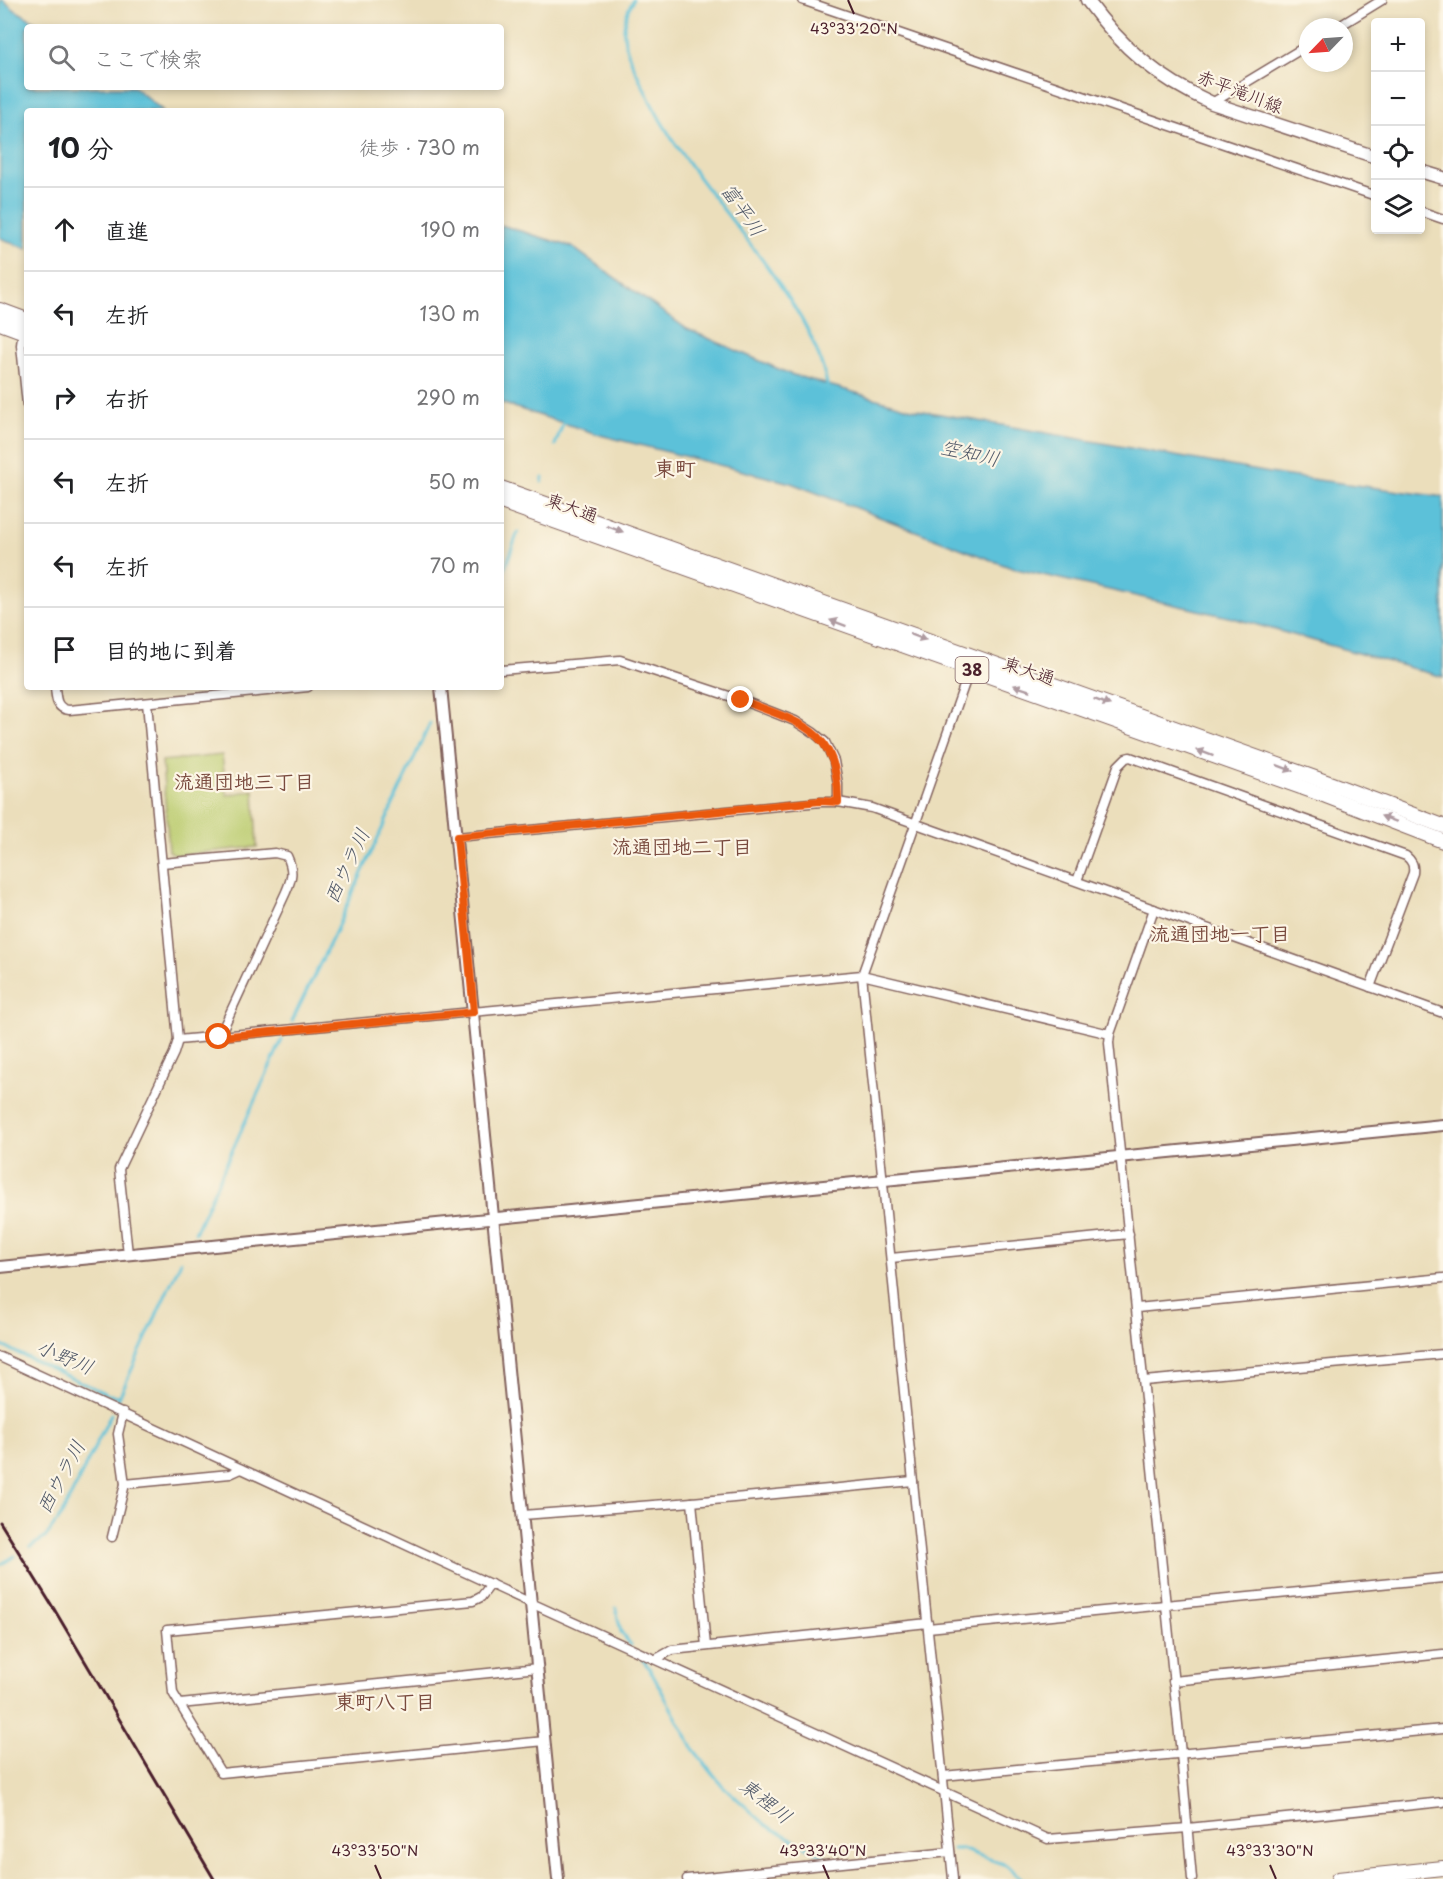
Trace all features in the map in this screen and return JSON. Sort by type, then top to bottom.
[{"type":"highway","points":[[0,310],[24,325]]},
{"type":"highway","points":[[0,323],[24,326]]},
{"type":"highway","name":"東大通","points":[[504,489],[1443,841]]},
{"type":"highway","name":"東大通","points":[[504,503],[1332,784],[1443,826]]},
{"type":"highway","points":[[1338,1879],[1443,1868]]},
{"type":"main road","name":"赤平滝川線","points":[[1087,0],[1127,49],[1147,66],[1189,93],[1212,104],[1371,155]]},
{"type":"main road","points":[[1425,173],[1443,178]]},
{"type":"street","points":[[802,0],[1371,194]]},
{"type":"street","points":[[1353,18],[1382,0]]},
{"type":"street","points":[[1212,104],[1299,51]]},
{"type":"street","points":[[1425,213],[1443,219]]},
{"type":"street","points":[[24,334],[21,345],[24,375]]},
{"type":"street","points":[[504,670],[620,660],[741,700],[795,721],[814,732],[825,742],[834,761],[838,802]]},
{"type":"street","points":[[953,1879],[862,975],[971,663]]},
{"type":"street","points":[[55,690],[56,700],[63,710],[278,690]]},
{"type":"street","points":[[441,690],[558,1879]]},
{"type":"street","points":[[128,1254],[119,1169],[178,1040],[147,703]]},
{"type":"street","points":[[1077,881],[1118,766],[1125,758],[1130,757],[1362,840],[1406,856],[1414,866],[1370,987]]},
{"type":"street","points":[[457,837],[820,801],[872,808],[1443,1013]]},
{"type":"street","points":[[162,863],[275,853],[287,856],[291,864],[293,876],[290,884],[219,1037]]},
{"type":"street","points":[[1154,909],[1110,1034],[1192,1879]]},
{"type":"street","points":[[178,1040],[862,975],[1110,1034]]},
{"type":"street","points":[[0,1267],[1443,1125]]},
{"type":"street","points":[[891,1258],[1129,1234]]},
{"type":"street","points":[[1137,1308],[1443,1278]]},
{"type":"street","points":[[1144,1381],[1443,1354]]},
{"type":"street","points":[[0,1357],[1048,1839],[1443,1803]]},
{"type":"street","points":[[112,1538],[125,1484],[118,1434],[123,1413]]},
{"type":"street","points":[[125,1484],[230,1473],[241,1469]]},
{"type":"street","points":[[523,1515],[692,1502],[913,1480]]},
{"type":"street","points":[[692,1502],[706,1646]]},
{"type":"street","points":[[656,1659],[672,1650],[706,1646],[1166,1606],[1443,1578]]},
{"type":"street","points":[[491,1584],[481,1597],[473,1601],[167,1630],[173,1693],[221,1773],[545,1741]]},
{"type":"street","points":[[1173,1681],[1443,1654]]},
{"type":"street","points":[[180,1704],[538,1668]]},
{"type":"street","points":[[943,1776],[1443,1729]]},
{"type":"street","points":[[687,1879],[729,1877],[950,1852]]},
{"type":"green space","points":[[222,755],[227,795],[254,790],[257,847],[176,855],[169,851],[162,761]]},
{"type":"water","points":[[0,0],[3,0],[39,24],[24,24],[24,90],[138,90],[159,108],[24,108],[24,248],[0,238]]},
{"type":"water","name":"空知川","points":[[504,226],[572,247],[687,329],[790,374],[912,409],[1281,475],[1443,497],[1443,677],[1233,618],[1012,568],[791,483],[600,435],[504,404]]},
{"type":"waterway","name":"富平川","points":[[633,0],[624,26],[625,42],[659,118],[698,176],[763,261],[802,320],[818,353],[828,388]]},
{"type":"waterway","name":"西ウラ川","points":[[555,445],[564,421]]},
{"type":"waterway","name":"西ウラ川","points":[[542,482],[543,478]]},
{"type":"waterway","name":"西ウラ川","points":[[504,571],[518,532]]},
{"type":"waterway","name":"西ウラ川","points":[[292,1021],[333,937],[430,723]]},
{"type":"waterway","name":"西ウラ川","points":[[195,1233],[282,1040]]},
{"type":"waterway","name":"西ウラ川","points":[[117,1402],[181,1261]]},
{"type":"waterway","name":"小野川","points":[[0,1345],[109,1395],[119,1396]]},
{"type":"waterway","name":"西ウラ川","points":[[30,1547],[45,1538],[62,1514],[111,1414]]},
{"type":"waterway","name":"西ウラ川","points":[[0,1565],[15,1556]]},
{"type":"waterway","name":"東裡川","points":[[616,1608],[621,1632],[631,1645]]},
{"type":"waterway","name":"東裡川","points":[[639,1655],[649,1668],[694,1750],[722,1785],[766,1825],[833,1861]]},
{"type":"waterway","name":"東裡川","points":[[953,1849],[961,1849],[1006,1865],[1022,1879]]},
{"type":"railway","points":[[0,1522],[214,1879]]},
{"type":"district","name":"東町","points":[[675,469]]},
{"type":"district","name":"流通団地三丁目","points":[[244,782]]},
{"type":"district","name":"流通団地二丁目","points":[[682,847]]},
{"type":"district","name":"流通団地一丁目","points":[[1220,934]]},
{"type":"district","name":"東町八丁目","points":[[385,1702]]},
{"type":"route","points":[[219,1037],[474,1012],[457,837],[820,801],[838,802],[834,761],[825,742],[814,732],[795,721],[741,700]]}]
